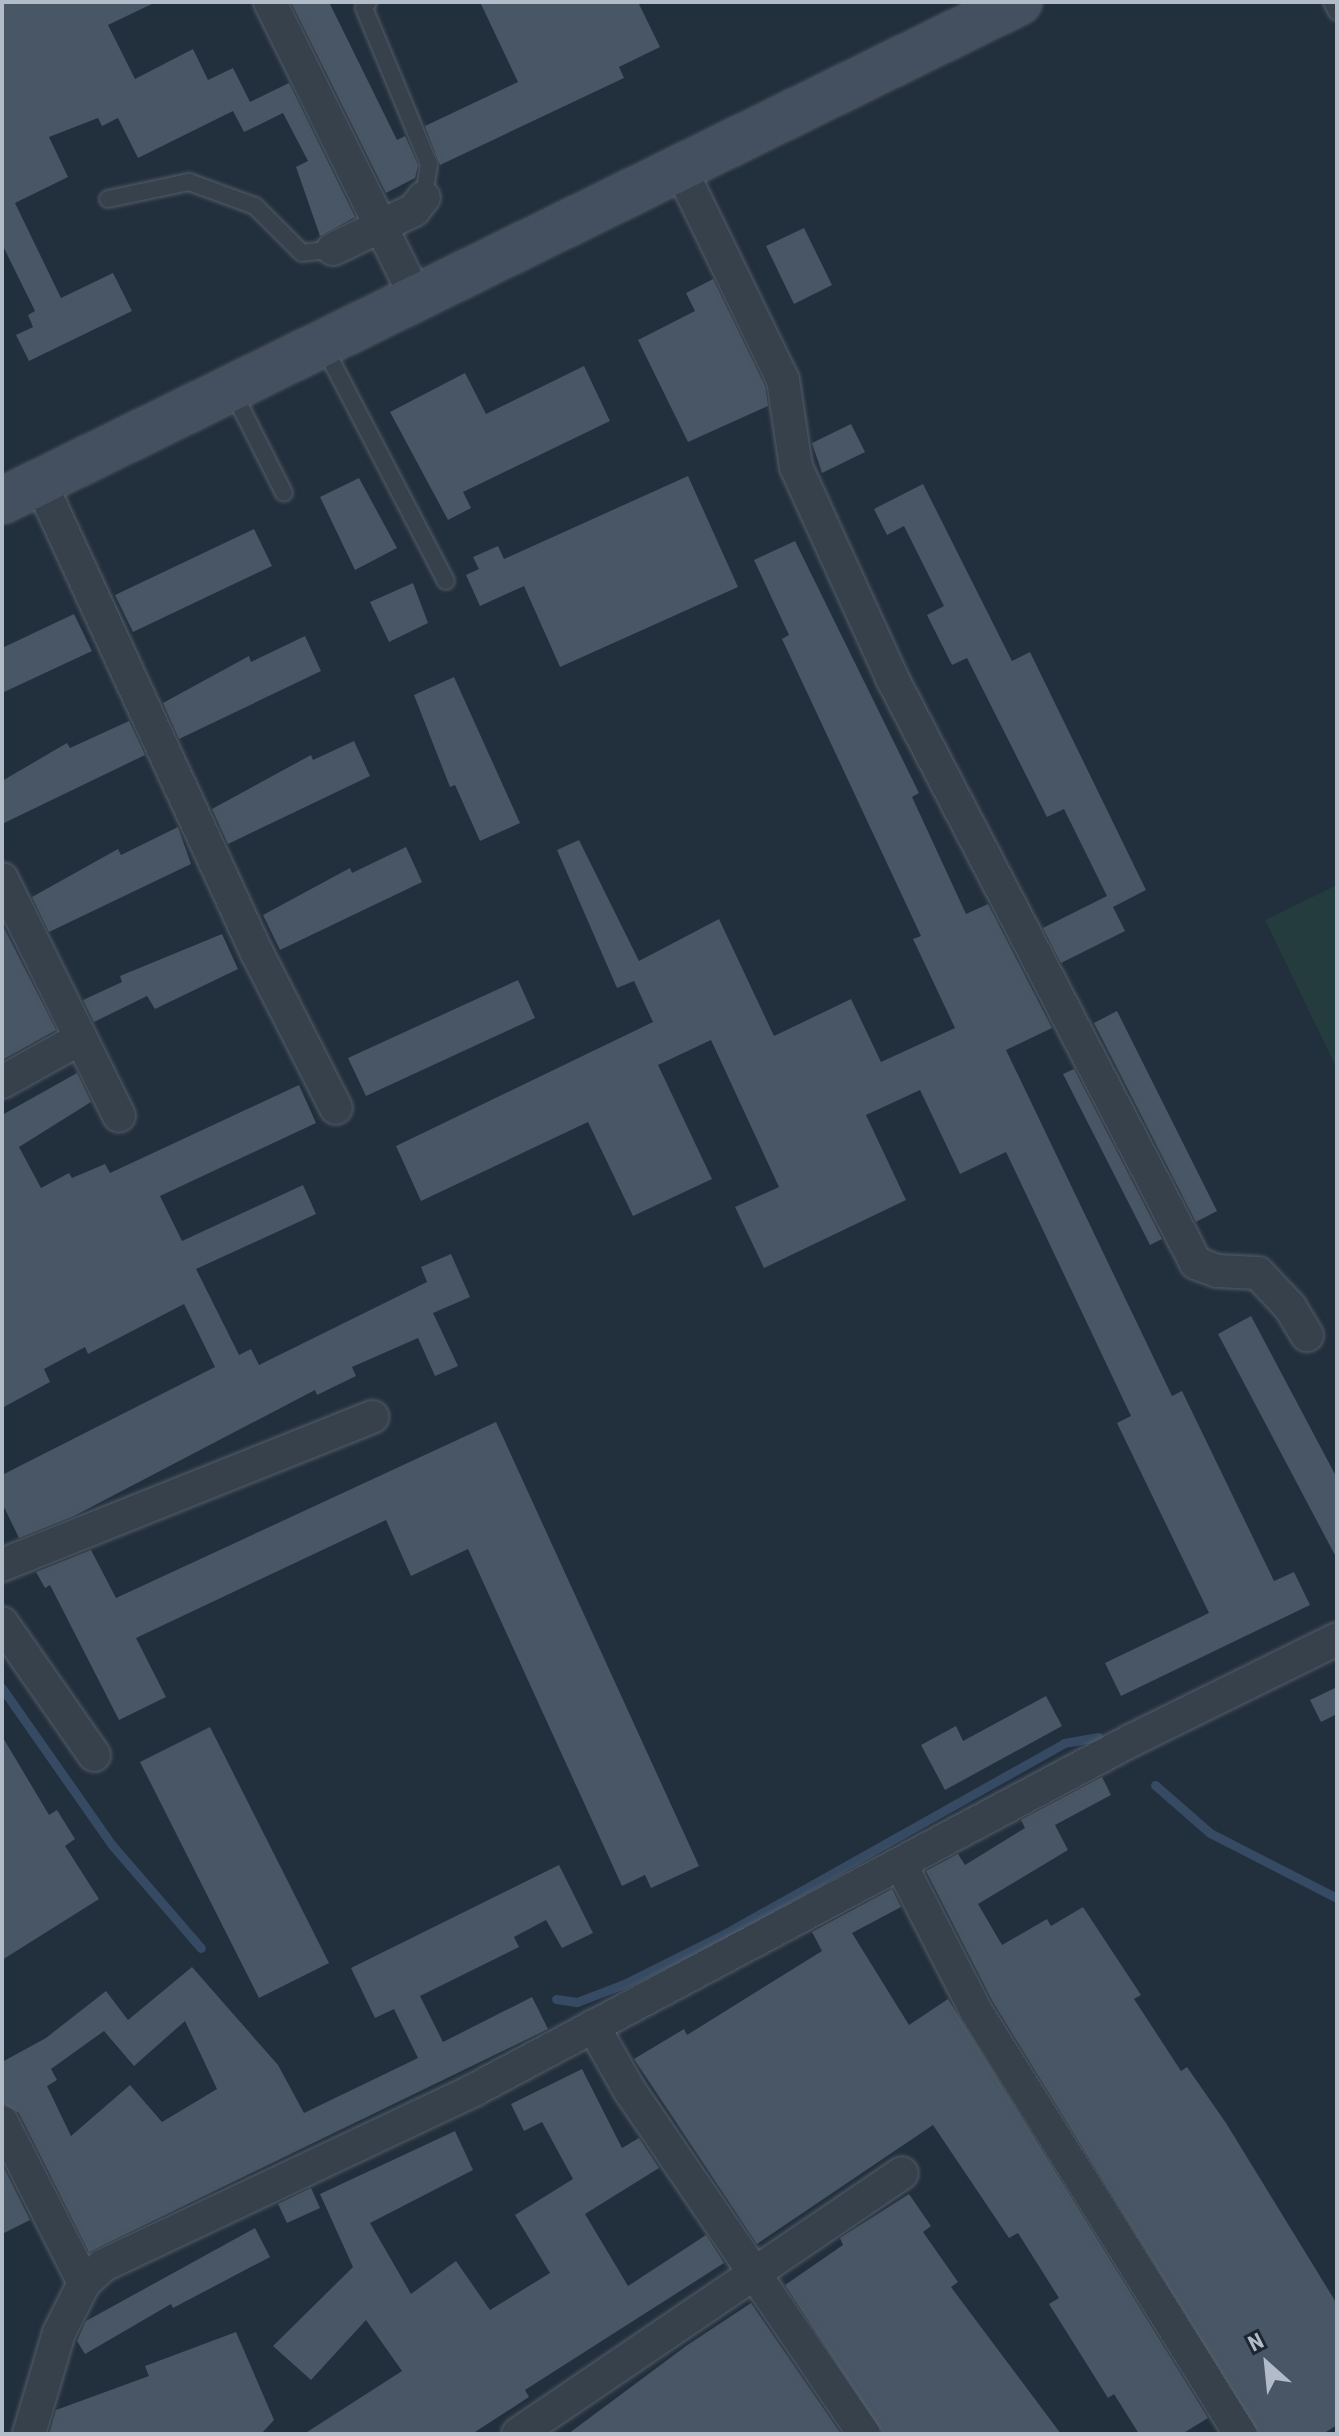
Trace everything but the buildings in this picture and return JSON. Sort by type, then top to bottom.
[{"type":"street","points":[[270,2],[416,297]]},
{"type":"street","points":[[336,1108],[223,880],[21,491],[1019,2]]},
{"type":"street","points":[[680,168],[783,380],[796,467],[892,678],[1196,1263],[1217,1271],[1258,1273],[1290,1307],[1307,1335]]},
{"type":"street","points":[[333,249],[414,210],[424,197]]},
{"type":"street","points":[[2,879],[119,1116]]},
{"type":"street","points":[[2,1082],[81,1038]]},
{"type":"street","points":[[2,1565],[372,1417]]},
{"type":"street","points":[[2,1623],[94,1755]]},
{"type":"street","points":[[29,2434],[59,2333],[84,2283],[130,2249],[474,2090],[1130,1741],[1337,1639]]},
{"type":"street","points":[[901,1865],[976,2011],[1240,2434]]},
{"type":"street","points":[[593,2026],[751,2272],[864,2434]]},
{"type":"street","points":[[2,2122],[84,2283]]},
{"type":"street","points":[[518,2434],[751,2272],[902,2173]]},
{"type":"lane","points":[[368,2],[364,8],[429,164],[424,197]]},
{"type":"lane","points":[[1332,2],[1337,12]]},
{"type":"lane","points":[[108,199],[189,182],[255,206],[302,253],[333,249]]},
{"type":"lane","points":[[322,343],[446,581]]},
{"type":"lane","points":[[231,388],[284,493]]},
{"type":"green space","points":[[1337,885],[1337,1069],[1265,920]]},
{"type":"waterway","points":[[2,1688],[112,1845],[201,1948]]},
{"type":"waterway","points":[[556,1999],[577,2002],[624,1984],[726,1933],[1064,1743],[1098,1737]]},
{"type":"waterway","points":[[1155,1785],[1210,1833],[1337,1898]]}]
